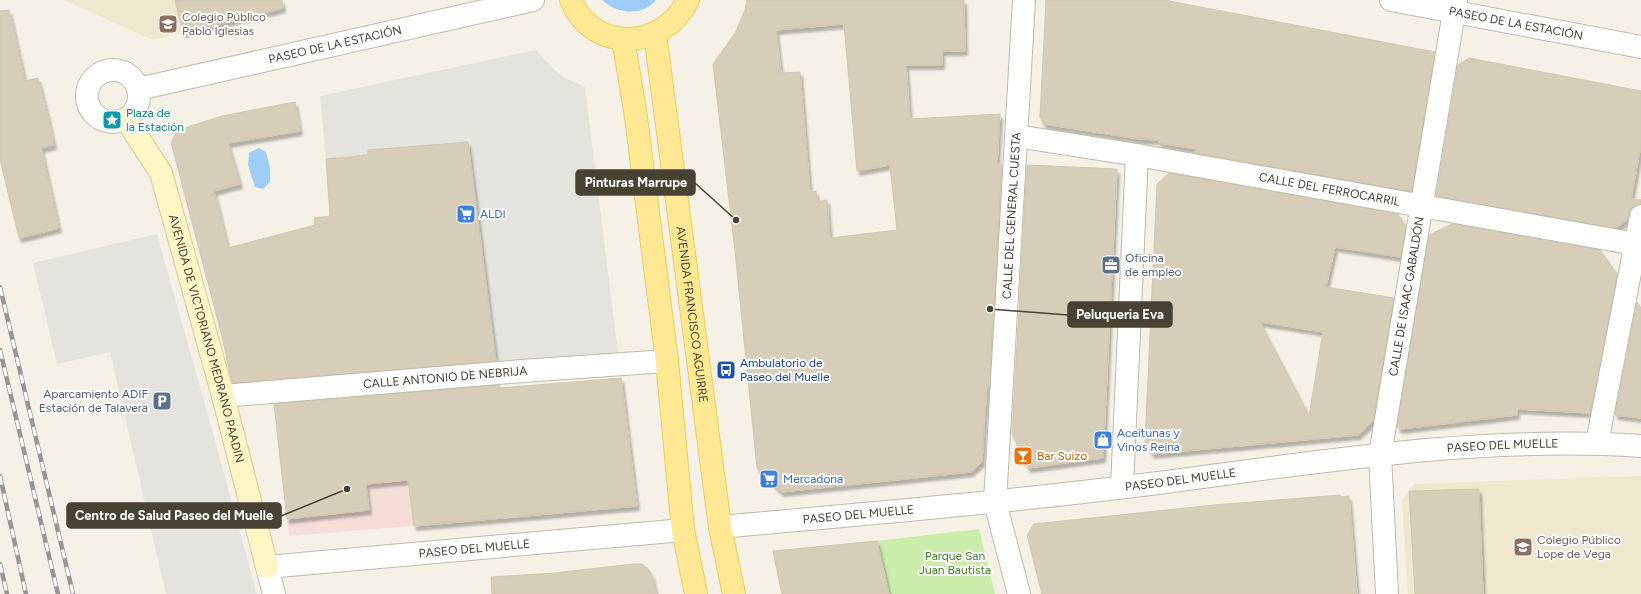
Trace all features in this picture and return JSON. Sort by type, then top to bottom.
[{"type":"main road","points":[[571,0],[581,17],[593,28],[608,35],[623,39],[637,39],[655,34],[672,23],[682,11],[688,0]]},
{"type":"main road","name":"AVENIDA FRANCISCO AGUIRRE","points":[[655,34],[720,527],[734,594]]},
{"type":"main road","points":[[623,39],[635,110],[667,362],[683,530],[696,594]]},
{"type":"street","name":"PASEO DE LA ESTACIÓN","points":[[138,89],[299,54],[465,7],[533,0]]},
{"type":"street","name":"CALLE DEL GENERAL CUESTA","points":[[1019,594],[995,502],[1024,0]]},
{"type":"street","name":"PASEO DE LA ESTACIÓN","points":[[1391,0],[1455,6],[1641,47]]},
{"type":"street","name":"CALLE DE ISAAC GABALDÓN","points":[[1387,594],[1380,455],[1420,207],[1455,6]]},
{"type":"street","points":[[120,71],[131,78],[138,89],[136,106],[126,119],[109,122],[101,120],[89,107],[87,99],[90,83],[104,72],[120,71]]},
{"type":"street","name":"AVENIDA DE VICTORIANO MEDRANO PAADIN","points":[[126,119],[160,173],[223,396],[267,567]]},
{"type":"street","name":"CALLE DEL FERROCARRIL","points":[[1017,136],[1137,155],[1420,207],[1638,244]]},
{"type":"street","points":[[1122,487],[1137,155]]},
{"type":"street","points":[[1597,443],[1638,244],[1641,216]]},
{"type":"street","name":"CALLE ANTONIO DE NEBRIJA","points":[[223,396],[522,371],[667,362]]},
{"type":"street","name":"PASEO DEL MUELLE","points":[[720,527],[995,502],[1380,455],[1460,447],[1597,443],[1641,446]]},
{"type":"street","name":"PASEO DEL MUELLE","points":[[267,567],[683,530]]},
{"type":"street","points":[[267,567],[274,594]]},
{"type":"shaded area","name":"Colegio Público Pablo Iglesias","points":[[64,0],[253,0],[256,15],[153,40]]},
{"type":"shaded area","points":[[536,50],[551,67],[563,77],[585,87],[618,353],[496,364],[468,142],[369,150],[368,155],[326,159],[320,96]]},
{"type":"shaded area","name":"Aparcamiento ADIF Estación de Talavera","points":[[157,234],[257,594],[166,594],[110,352],[57,364],[33,263]]},
{"type":"shaded area","points":[[398,395],[414,526],[289,536],[275,411]]},
{"type":"shaded area","name":"Colegio Público Lope de Vega","points":[[1641,476],[1641,594],[1408,594],[1402,500],[1414,484]]},
{"type":"green space","name":"Parque San Juan Bautista","points":[[979,529],[995,594],[889,594],[877,541]]},
{"type":"water","points":[[602,0],[656,0],[644,9],[629,12],[622,11],[608,5]]},
{"type":"water","points":[[259,148],[266,152],[270,168],[270,182],[263,189],[255,187],[248,165],[249,153]]},
{"type":"building","points":[[175,0],[282,0],[283,8],[183,33]]},
{"type":"building","points":[[747,0],[964,0],[965,51],[942,51],[942,65],[906,65],[910,119],[1000,114],[997,164],[1002,164],[989,387],[987,382],[982,462],[971,472],[781,492],[757,468],[735,251],[713,64],[735,33],[745,10]],"holes":[[[844,24],[857,171],[890,165],[897,230],[830,238],[827,200],[817,202],[816,191],[810,192],[800,72],[781,73],[776,30]]]},
{"type":"building","points":[[1046,0],[1164,0],[1435,52],[1411,191],[1195,153],[1196,149],[1159,143],[1159,140],[1139,139],[1044,124],[1040,117]]},
{"type":"building","points":[[9,10],[25,81],[38,78],[46,109],[54,145],[41,148],[59,228],[19,238],[0,159],[0,11]]},
{"type":"building","points":[[1469,58],[1641,91],[1641,145],[1631,199],[1641,200],[1641,204],[1631,208],[1627,220],[1616,228],[1436,196],[1458,65]]},
{"type":"building","points":[[295,102],[300,131],[228,143],[240,184],[214,191],[228,248],[315,225],[314,218],[330,216],[326,159],[368,155],[368,150],[468,142],[496,361],[232,383],[222,336],[171,142],[178,130],[222,116]]},
{"type":"building","points":[[1027,165],[1117,169],[1103,458],[1028,468],[1012,433]]},
{"type":"building","points":[[1169,173],[1398,214],[1406,226],[1400,257],[1335,247],[1326,287],[1394,298],[1373,421],[1358,435],[1152,454],[1145,442],[1157,184]],"holes":[[[1260,322],[1323,332],[1309,416]]]},
{"type":"building","points":[[1452,224],[1600,250],[1617,274],[1590,413],[1517,409],[1517,415],[1401,429],[1397,427],[1429,235]]},
{"type":"building","points":[[1637,302],[1641,308],[1641,418],[1615,415]]},
{"type":"building","points":[[621,378],[637,506],[414,526],[408,480],[366,484],[369,510],[287,519],[274,404],[499,385],[500,388]]},
{"type":"building","points":[[1479,489],[1483,594],[1415,594],[1409,491]]},
{"type":"building","points":[[1340,495],[1342,497],[1349,496],[1357,594],[1042,594],[1027,535],[1034,524],[1214,505]]},
{"type":"building","points":[[877,541],[889,594],[782,594],[773,551]]},
{"type":"building","points":[[642,564],[648,569],[652,576],[656,594],[492,594],[491,577],[554,573]]},
{"type":"railway","points":[[0,287],[73,594]]},
{"type":"railway","points":[[0,350],[58,594]]},
{"type":"railway","points":[[0,476],[26,594]]},
{"type":"railway","points":[[0,564],[7,594]]},
{"type":"place","name":"Colegio Público Pablo Iglesias","points":[[168,24]]},
{"type":"place","name":"Plaza de la Estación","points":[[112,120]]},
{"type":"place","name":"ALDI","points":[[466,214]]},
{"type":"place","name":"Pinturas Marrupe","points":[[736,220]]},
{"type":"place","name":"Oficina de empleo","points":[[1111,265]]},
{"type":"place","name":"Peluqueria Eva","points":[[990,309]]},
{"type":"place","name":"Ambulatorio de Paseo del Muelle","points":[[726,370]]},
{"type":"place","name":"Aparcamiento ADIF Estación de Talavera","points":[[162,401]]},
{"type":"place","name":"Aceitunas y Vinos Reina","points":[[1103,440]]},
{"type":"place","name":"Bar Suizo","points":[[1023,456]]},
{"type":"place","name":"Mercadona","points":[[769,479]]},
{"type":"place","name":"Centro de Salud Paseo del Muelle","points":[[347,489]]},
{"type":"place","name":"Colegio Público Lope de Vega","points":[[1523,547]]}]
